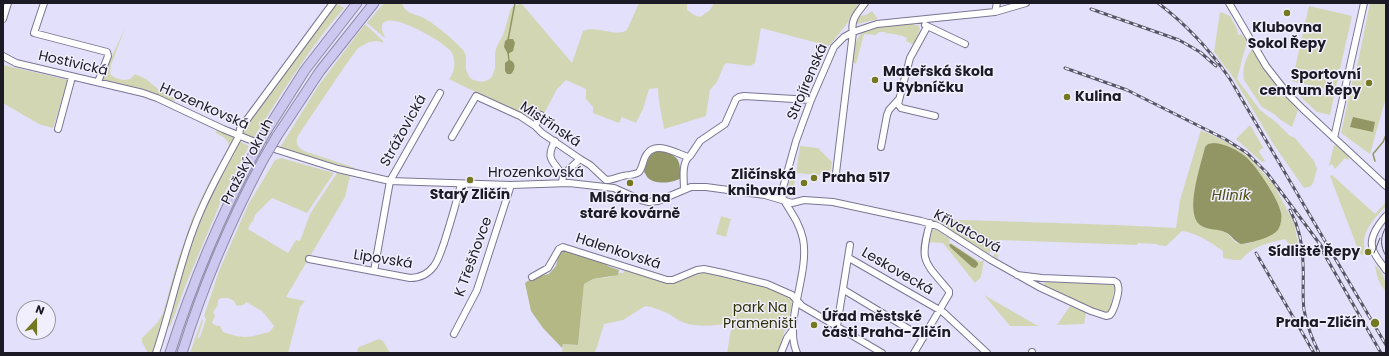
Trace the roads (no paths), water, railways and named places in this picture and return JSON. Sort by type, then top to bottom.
[{"type":"highway","name":"Pražský okruh","points":[[170,353],[209,244],[253,154],[306,70],[357,3]]},
{"type":"highway","name":"Pražský okruh","points":[[182,353],[221,248],[242,201],[263,160],[312,82],[372,5]]},
{"type":"street","points":[[3,19],[8,3]]},
{"type":"street","points":[[44,3],[34,34],[107,52],[108,56],[98,82]]},
{"type":"street","points":[[156,353],[194,228],[212,186],[239,136],[240,129],[333,3]]},
{"type":"street","points":[[836,173],[852,32],[851,26],[854,18],[865,3]]},
{"type":"street","points":[[995,12],[997,3]]},
{"type":"street","name":"Strojírenská","points":[[785,202],[782,195],[782,190],[796,141],[811,100],[834,47],[844,37],[852,32],[877,24],[995,12],[1026,3]]},
{"type":"street","points":[[1229,3],[1270,71],[1298,104],[1386,186]]},
{"type":"street","points":[[1334,138],[1364,3]]},
{"type":"street","points":[[920,20],[927,27],[965,44]]},
{"type":"street","points":[[927,27],[910,58],[898,104],[901,108],[935,116]]},
{"type":"street","name":"Hostivická","points":[[3,56],[16,63],[139,92]]},
{"type":"street","points":[[58,129],[72,77]]},
{"type":"street","name":"Hrozenkovská","points":[[139,92],[157,98],[239,136],[291,155],[338,169],[390,181],[511,186],[562,183],[605,184],[649,202],[658,201],[691,187],[721,188],[765,195],[785,202]]},
{"type":"street","name":"Strážovická","points":[[374,271],[390,181],[440,92]]},
{"type":"street","name":"Mistřínská","points":[[452,137],[476,96],[520,116],[535,126],[590,165],[605,184]]},
{"type":"street","points":[[684,190],[684,164],[688,157],[700,140],[725,124],[735,101],[739,97],[811,100]]},
{"type":"street","points":[[881,148],[887,115],[889,110],[899,99]]},
{"type":"street","points":[[535,126],[541,115]]},
{"type":"street","points":[[555,141],[550,153],[551,161],[563,175]]},
{"type":"street","points":[[605,184],[623,175],[636,174],[639,172],[646,155],[656,149],[668,149],[688,157]]},
{"type":"street","points":[[562,183],[563,175],[580,159]]},
{"type":"street","name":"Lipovská","points":[[309,259],[410,278],[420,277],[429,272],[440,255],[461,184]]},
{"type":"street","name":"K Třešňovce","points":[[454,334],[477,290],[511,186]]},
{"type":"street","name":"Křivatcová","points":[[785,202],[792,203],[804,200],[833,202],[930,223],[938,226],[1017,275],[1039,287],[1098,314],[1108,316],[1113,311],[1118,289],[1118,284],[1115,281],[1042,278],[1017,275]]},
{"type":"street","points":[[785,202],[796,218],[804,244],[798,300],[792,329],[793,342],[797,353]]},
{"type":"street","points":[[1386,216],[1377,227],[1371,244],[1374,253],[1384,265],[1386,270]]},
{"type":"street","points":[[914,353],[922,337],[948,297],[949,291],[931,270],[925,259],[926,238],[930,223]]},
{"type":"street","points":[[837,326],[844,290],[850,245]]},
{"type":"street","name":"Halenkovská","points":[[532,277],[548,268],[560,248],[565,247],[667,280],[673,280],[702,269],[723,272],[779,288],[792,294],[802,306],[882,353]]},
{"type":"street","name":"Leskovecká","points":[[848,258],[943,312],[988,353]]},
{"type":"street","points":[[1039,287],[1042,278]]},
{"type":"street","points":[[844,290],[922,337]]},
{"type":"street","points":[[781,353],[792,329]]},
{"type":"water","points":[[508,39],[513,39],[515,43],[513,51],[508,54],[504,47],[505,41]]},
{"type":"water","points":[[509,60],[513,62],[514,68],[511,74],[507,74],[505,71],[505,63]]},
{"type":"water","points":[[1353,117],[1375,122],[1373,132],[1350,127]]},
{"type":"water","name":"Hliník","points":[[1214,143],[1227,146],[1243,155],[1251,162],[1267,184],[1276,200],[1281,215],[1281,223],[1279,228],[1273,234],[1256,241],[1241,244],[1227,233],[1220,230],[1203,227],[1195,219],[1193,199],[1197,176],[1205,147],[1208,144]]},
{"type":"water","points":[[663,150],[678,160],[681,178],[678,180],[669,182],[655,182],[648,178],[644,172],[652,154]]},
{"type":"water","points":[[951,244],[975,260],[978,265],[975,268],[972,267],[951,248],[949,245]]},
{"type":"waterway","points":[[508,40],[515,3]]},
{"type":"waterway","points":[[508,52],[509,60]]},
{"type":"waterway","points":[[1375,161],[1373,154],[1383,142],[1386,135]]},
{"type":"tram line","points":[[1386,227],[1382,242],[1386,256]]},
{"type":"tram line","points":[[1374,253],[1380,238]]},
{"type":"railway","points":[[1158,3],[1179,20],[1197,38],[1230,79],[1386,345]]},
{"type":"railway","points":[[1091,9],[1179,40],[1200,52],[1216,66]]},
{"type":"railway","points":[[1065,68],[1127,90],[1225,139],[1247,153],[1267,173],[1328,255]]},
{"type":"railway","points":[[1290,210],[1298,229],[1302,250],[1304,310],[1310,332],[1319,353]]},
{"type":"railway","points":[[1323,252],[1381,353]]},
{"type":"railway","points":[[1256,253],[1314,353]]},
{"type":"place","name":"Klubovna Sokol Řepy","points":[[1287,13]]},
{"type":"place","name":"Mateřská škola U Rybníčku","points":[[875,80]]},
{"type":"place","name":"Sportovní centrum Řepy","points":[[1369,83]]},
{"type":"place","name":"Kulina","points":[[1067,97]]},
{"type":"place","name":"Praha 517","points":[[814,178]]},
{"type":"place","name":"Starý Zličín","points":[[470,180]]},
{"type":"place","name":"Mlsárna na staré kovárně","points":[[630,183]]},
{"type":"place","name":"Zličínská knihovna","points":[[804,183]]},
{"type":"place","name":"Sídliště Řepy","points":[[1368,252]]},
{"type":"place","name":"Praha-Zličín","points":[[1375,323]]},
{"type":"place","name":"Úřad městské části Praha-Zličín","points":[[814,325]]},
{"type":"park label","name":"park Na Prameništi","points":[[760,316]]}]
